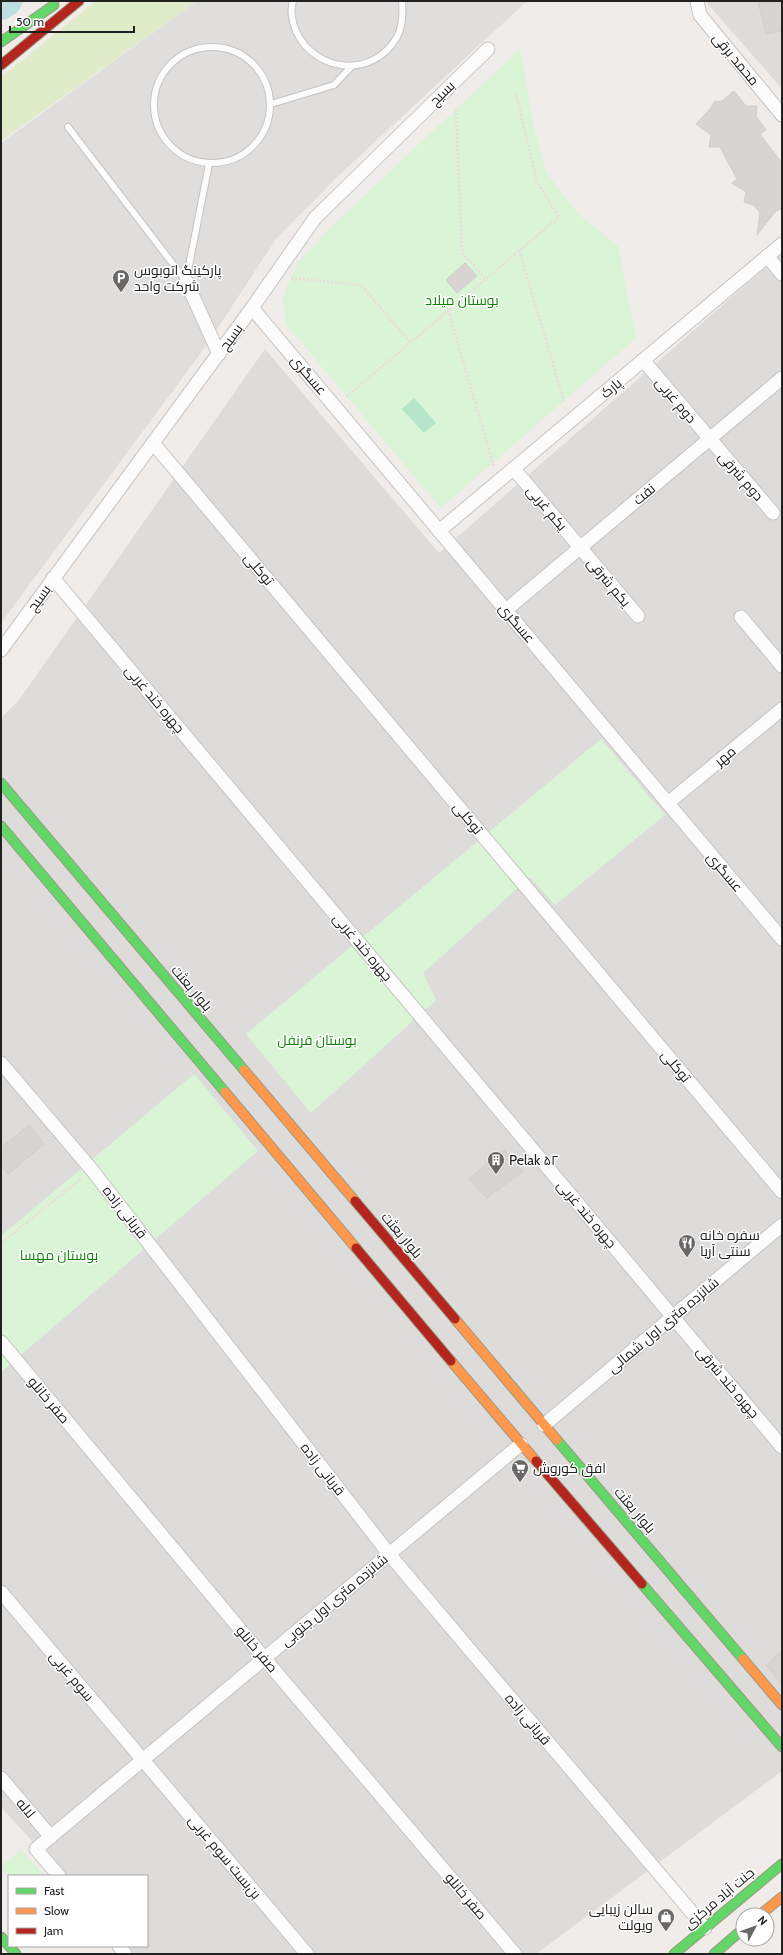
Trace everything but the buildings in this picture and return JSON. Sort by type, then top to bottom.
[{"type":"main road","points":[[1,42],[60,1]]},
{"type":"main road","points":[[1,65],[79,1]]},
{"type":"main road","name":"بلوار بعثت","points":[[1,783],[541,1427],[782,1705]]},
{"type":"main road","points":[[1,826],[782,1747]]},
{"type":"main road","name":"جنت آباد مرکزی","points":[[674,1954],[782,1864]]},
{"type":"main road","points":[[770,1907],[782,1897]]},
{"type":"main road","points":[[714,1954],[735,1936]]},
{"type":"main road","points":[[1,1937],[8,1945]]},
{"type":"street","name":"محمد برقی","points":[[697,1],[700,15],[782,115]]},
{"type":"street","name":"بسیج","points":[[1,650],[219,354],[315,218],[488,49]]},
{"type":"street","name":"پارک","points":[[440,531],[782,244]]},
{"type":"street","points":[[767,256],[782,274]]},
{"type":"street","points":[[186,281],[219,354]]},
{"type":"street","name":"عسگری","points":[[252,308],[782,939]]},
{"type":"street","name":"دوم غربی","points":[[643,360],[710,439]]},
{"type":"street","name":"نفت","points":[[506,610],[782,378]]},
{"type":"street","name":"دوم شرقی","points":[[710,439],[773,513]]},
{"type":"street","name":"توکلی","points":[[153,443],[782,1192]]},
{"type":"street","name":"یکم غربی","points":[[514,469],[580,548]]},
{"type":"street","name":"یکم شرقی","points":[[580,548],[638,616]]},
{"type":"street","name":"چهره خند غربی","points":[[53,578],[673,1317]]},
{"type":"street","points":[[741,617],[782,666]]},
{"type":"street","name":"مهر","points":[[668,803],[782,709]]},
{"type":"street","name":"قربانی زاده","points":[[1,1063],[92,1170],[389,1554],[705,1928]]},
{"type":"street","name":"شانزده متری اول شمالی","points":[[541,1427],[782,1226]]},
{"type":"street","name":"چهره خند شرقی","points":[[673,1317],[782,1447]]},
{"type":"street","name":"صفر خانلو","points":[[1,1342],[264,1658],[515,1954]]},
{"type":"street","name":"شانزده متری اول جنوبی","points":[[58,1875],[36,1849],[524,1441]]},
{"type":"street","name":"سوم غربی","points":[[2,1596],[142,1760]]},
{"type":"street","name":"بن‌بست سوم غربی","points":[[142,1760],[307,1954]]},
{"type":"street","name":"لاله","points":[[1,1778],[51,1837]]},
{"type":"lane","points":[[293,1],[293,25],[301,42],[315,56],[332,64],[351,67],[370,62],[386,52],[397,36],[403,18],[402,1]]},
{"type":"lane","points":[[210,46],[228,48],[245,56],[259,69],[268,86],[271,104],[269,122],[260,139],[247,153],[229,162],[209,164],[190,160],[173,149],[161,133],[154,115],[154,95],[161,76],[173,60],[190,50],[210,46]]},
{"type":"lane","points":[[271,104],[334,85],[351,67]]},
{"type":"lane","points":[[68,127],[186,281]]},
{"type":"lane","points":[[186,281],[209,164]]},
{"type":"path","points":[[335,406],[558,217],[537,182],[516,94]]},
{"type":"path","points":[[456,109],[462,252],[485,278]]},
{"type":"path","points":[[519,250],[564,401]]},
{"type":"path","points":[[286,280],[291,278],[361,286],[410,342]]},
{"type":"path","points":[[448,310],[493,463],[490,488]]},
{"type":"path","points":[[1,1243],[92,1170]]},
{"type":"shaded area","name":"پارکینگ اتوبوس شرکت واحد","points":[[197,1],[526,2],[337,177],[276,239],[206,346],[1,623],[1,143]]},
{"type":"shaded area","points":[[707,1],[782,1],[782,89],[707,3]]},
{"type":"shaded area","points":[[782,253],[782,1771],[536,1954],[135,1954],[129,1947],[148,1947],[148,1875],[63,1875],[1,1807],[1,718],[19,700],[265,349],[439,553]]},
{"type":"green space","points":[[1,1],[26,1],[1,19]]},
{"type":"green space","points":[[96,1],[197,1],[1,141],[1,77]]},
{"type":"green space","name":"بوستان میلاد","points":[[520,49],[533,124],[546,172],[578,214],[618,246],[636,338],[441,508],[286,324],[283,297],[297,265],[330,228]]},
{"type":"green space","points":[[414,398],[436,423],[424,433],[402,409]]},
{"type":"green space","name":"بوستان قرنفل","points":[[601,739],[665,815],[555,905],[530,877],[423,973],[436,1000],[311,1113],[246,1034]]},
{"type":"green space","name":"بوستان مهسا","points":[[194,1074],[258,1151],[1,1372],[1,1236]]},
{"type":"green space","points":[[21,1849],[44,1875],[8,1876],[1,1867]]},
{"type":"waterway","points":[[1,5],[7,1]]},
{"type":"traffic: fast","points":[[1,42],[54,5]]},
{"type":"traffic: fast","points":[[1,783],[244,1070]]},
{"type":"traffic: fast","points":[[1,826],[225,1092]]},
{"type":"traffic: fast","points":[[557,1440],[743,1659]]},
{"type":"traffic: fast","points":[[642,1584],[782,1747]]},
{"type":"traffic: fast","points":[[674,1954],[782,1864]]},
{"type":"traffic: fast","points":[[714,1954],[735,1936]]},
{"type":"traffic: fast","points":[[1,1937],[8,1945]]},
{"type":"traffic: fast","points":[[10,1947],[16,1954]]},
{"type":"traffic: slow","points":[[244,1070],[355,1201]]},
{"type":"traffic: slow","points":[[225,1092],[356,1248]]},
{"type":"traffic: slow","points":[[455,1319],[557,1440]]},
{"type":"traffic: slow","points":[[451,1361],[536,1461]]},
{"type":"traffic: slow","points":[[743,1659],[782,1705]]},
{"type":"traffic: slow","points":[[770,1907],[782,1897]]},
{"type":"traffic: jam","points":[[1,65],[79,1]]},
{"type":"traffic: jam","points":[[355,1201],[455,1319]]},
{"type":"traffic: jam","points":[[356,1248],[451,1361]]},
{"type":"traffic: jam","points":[[536,1461],[642,1584]]},
{"type":"place","name":"پارکینگ اتوبوس شرکت واحد","points":[[121,293]]},
{"type":"place","name":"Pelak ۵۲","points":[[496,1175]]},
{"type":"place","name":"سفره خانه سنتی آریا","points":[[687,1258]]},
{"type":"place","name":"افق کوروش","points":[[520,1483]]},
{"type":"place","name":"سالن زیبایی ویولت","points":[[666,1932]]}]
